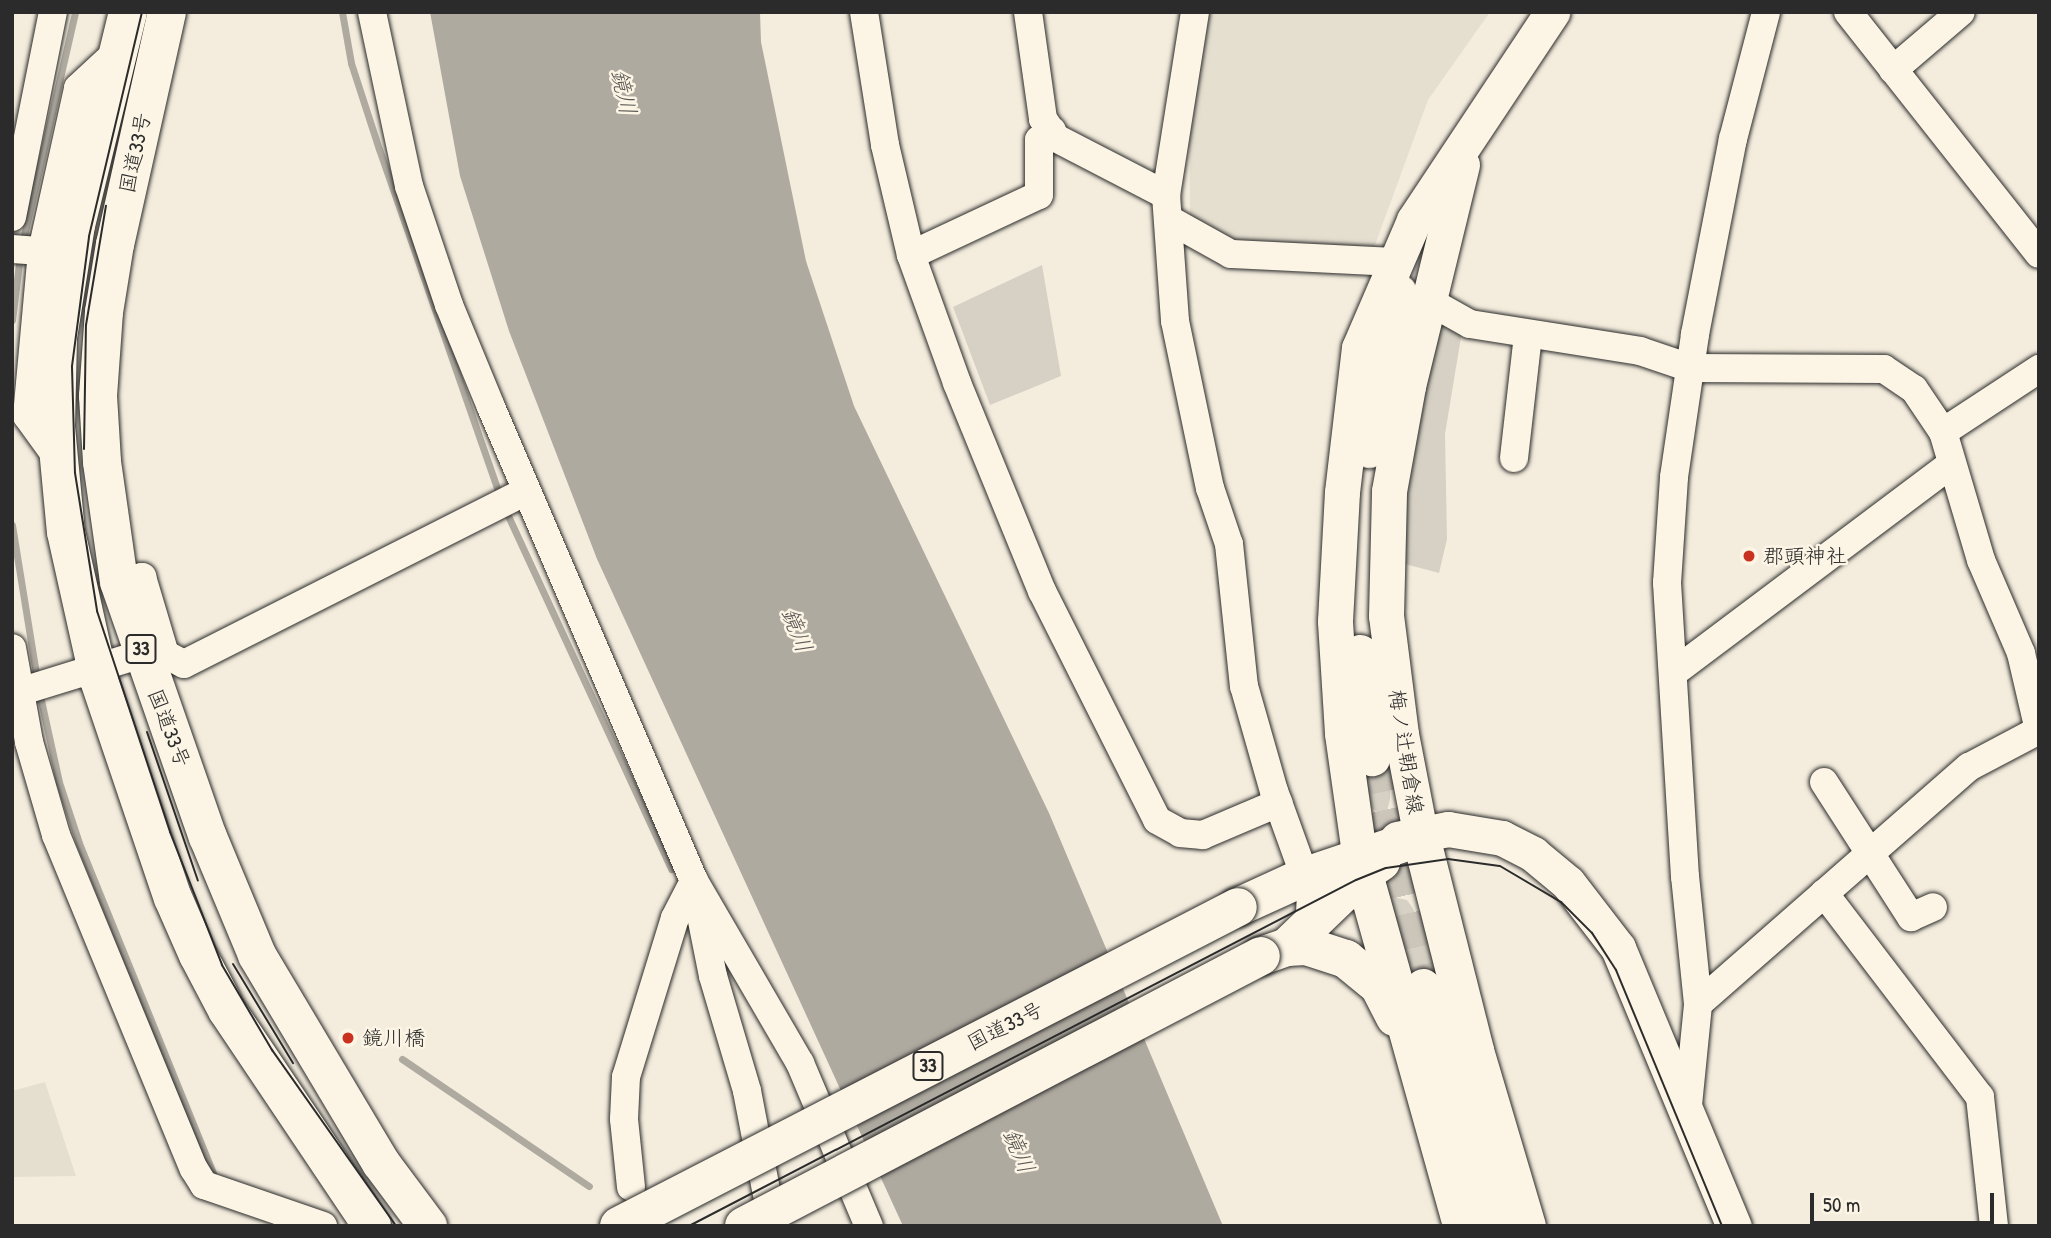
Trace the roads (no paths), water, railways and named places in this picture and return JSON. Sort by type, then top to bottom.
[{"type":"highway","name":"国道33号","points":[[128,12],[76,225],[58,338],[59,460],[66,532],[96,668],[173,898],[198,955],[227,1010],[372,1226]]},
{"type":"highway","name":"国道33号","points":[[167,12],[115,244],[104,312],[98,396],[119,582],[142,654],[208,836],[257,955],[381,1163],[428,1226]]},
{"type":"highway","name":"国道33号","points":[[619,1226],[1238,907],[1306,876],[1362,867],[1421,837]]},
{"type":"highway","points":[[1421,837],[1475,1051],[1527,1226]]},
{"type":"highway","points":[[744,1226],[1283,946],[1362,867],[1462,1226]]},
{"type":"highway","points":[[1283,946],[1326,950],[1346,959],[1379,986],[1415,1056]]},
{"type":"main road","name":"梅ノ辻朝倉線","points":[[1362,867],[1352,814],[1335,621],[1342,492],[1359,348],[1396,262],[1429,225],[1471,130],[1552,12]]},
{"type":"main road","name":"梅ノ辻朝倉線","points":[[1429,225],[1427,300],[1389,491],[1386,617],[1401,734],[1421,837],[1448,829],[1502,838],[1533,854],[1568,883],[1618,948],[1734,1226]]},
{"type":"main road","points":[[1372,758],[1357,624],[1356,560],[1385,363],[1429,225]]},
{"type":"main road","points":[[1352,814],[1368,835],[1391,839],[1421,837]]},
{"type":"main road","points":[[1423,986],[1493,1226]]},
{"type":"street","points":[[12,217],[53,12]]},
{"type":"street","points":[[372,12],[409,186],[449,305],[694,881],[800,1063],[869,1226]]},
{"type":"street","points":[[864,12],[885,145],[911,255],[957,383],[1042,591],[1157,820],[1180,833],[1203,835],[1278,803]]},
{"type":"street","points":[[1028,12],[1043,119],[1052,131],[1167,207],[1231,254],[1396,262]]},
{"type":"street","points":[[1195,12],[1167,207],[1175,321],[1210,488],[1229,544],[1244,686],[1278,803],[1306,876],[1310,915],[1283,946]]},
{"type":"street","points":[[1687,1115],[1698,1004],[1673,673],[1668,570],[1674,477],[1690,368],[1733,139],[1766,12]]},
{"type":"street","points":[[1848,12],[2039,254]]},
{"type":"street","points":[[1894,70],[1961,12]]},
{"type":"street","points":[[59,460],[27,416],[26,250],[78,88],[118,51]]},
{"type":"street","points":[[911,255],[1039,195],[1039,140],[1052,131]]},
{"type":"street","points":[[1427,300],[1470,324],[1640,351],[1690,368],[1884,369],[1914,389],[1942,432],[1981,560],[2021,653],[2039,730],[1969,767],[1698,1004]]},
{"type":"street","points":[[1514,458],[1528,335]]},
{"type":"street","points":[[1942,432],[2039,369]]},
{"type":"street","points":[[1673,673],[1950,465]]},
{"type":"street","points":[[119,582],[142,578],[165,653],[184,664],[526,491]]},
{"type":"street","points":[[12,648],[33,688],[56,835],[194,1169],[204,1185],[323,1226]]},
{"type":"street","points":[[33,688],[142,654]]},
{"type":"street","points":[[1824,782],[1911,917],[1933,907]]},
{"type":"street","points":[[631,1187],[624,1119],[626,1077],[675,918],[694,881]]},
{"type":"street","points":[[694,881],[713,976],[747,1091],[773,1226]]},
{"type":"street","points":[[1824,893],[1980,1097],[1994,1226]]},
{"type":"water","name":"鏡川","points":[[430,12],[760,12],[761,42],[806,261],[854,406],[1049,813],[1223,1226],[903,1226],[597,559],[509,331],[460,176]]},
{"type":"waterway","points":[[22,244],[75,12]]},
{"type":"waterway","points":[[342,12],[351,63],[379,149],[500,496]]},
{"type":"waterway","points":[[12,320],[20,255]]},
{"type":"waterway","points":[[504,507],[671,869]]},
{"type":"waterway","points":[[12,525],[37,679]]},
{"type":"waterway","points":[[39,691],[59,782],[79,843],[213,1173]]},
{"type":"waterway","points":[[402,1059],[589,1186]]},
{"type":"tunnel","points":[[1372,758],[1423,986]]},
{"type":"tram line","points":[[142,12],[89,237],[72,367],[75,473],[97,611],[170,832],[222,965],[272,1050],[396,1226]]},
{"type":"tram line","points":[[84,449],[86,325],[106,206]]},
{"type":"tram line","points":[[147,732],[198,881]]},
{"type":"tram line","points":[[689,1226],[1356,880],[1386,868],[1448,859],[1500,866],[1561,902],[1592,933],[1616,970],[1722,1226]]},
{"type":"tram line","points":[[233,964],[293,1063]]},
{"type":"place","name":"郡頭神社","points":[[1749,556]]},
{"type":"place","name":"鏡川橋","points":[[348,1038]]}]
